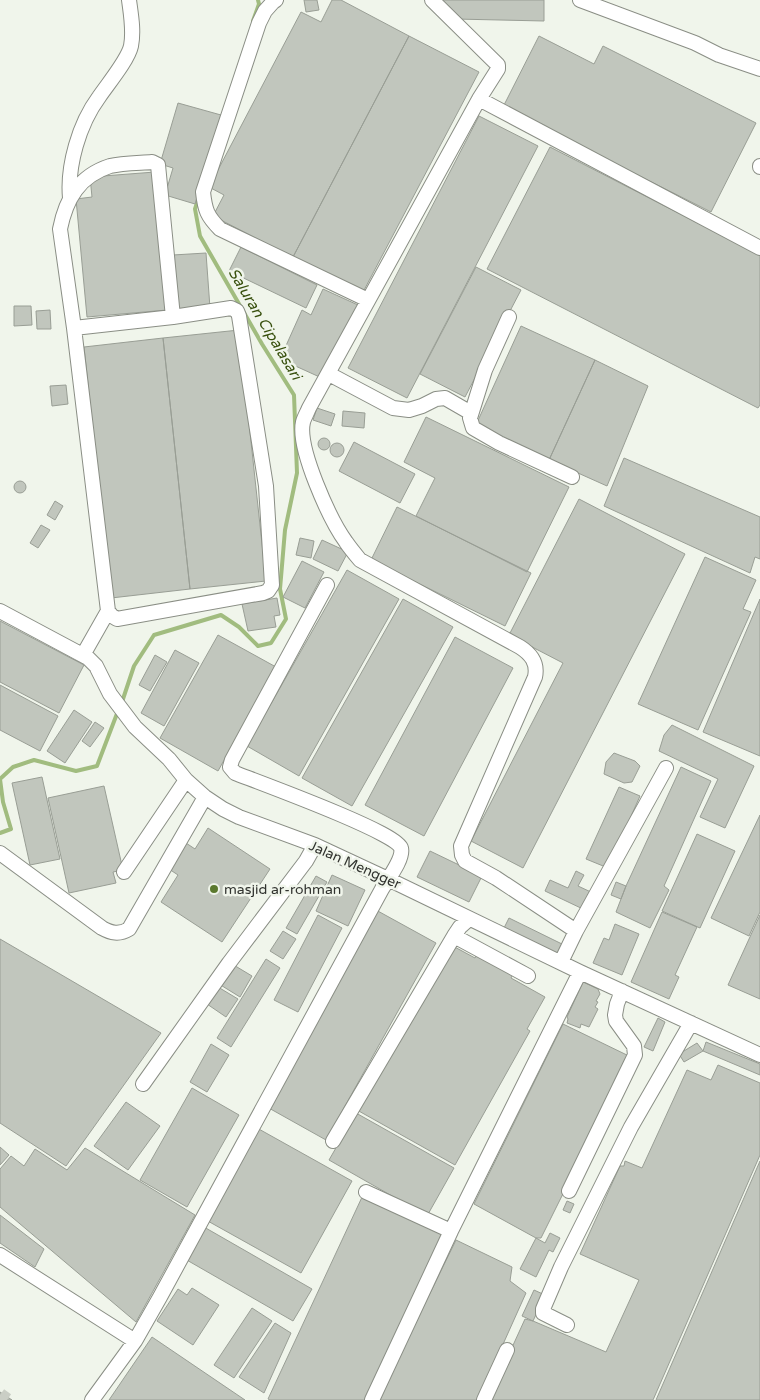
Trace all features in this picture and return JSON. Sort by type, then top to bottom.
[{"type":"street","points":[[70,198],[69,176],[83,125],[89,112],[131,47],[130,0]]},
{"type":"street","points":[[276,0],[265,12],[259,23],[247,57],[202,192],[204,208],[209,218],[220,229],[368,300]]},
{"type":"street","points":[[432,0],[498,67],[309,408],[303,423],[302,438],[307,458],[322,497],[345,541],[360,560],[520,647],[530,653],[534,660],[537,670],[535,677],[462,846],[462,856],[465,861],[496,878],[576,932]]},
{"type":"street","points":[[580,0],[695,43],[719,55],[760,68]]},
{"type":"street","points":[[479,99],[760,248]]},
{"type":"street","points":[[74,328],[174,317],[231,308],[237,311],[266,486],[272,585],[268,591],[117,619],[108,611],[74,328],[60,229],[63,214],[70,198],[81,183],[92,174],[111,166],[152,162],[158,165],[174,317]]},
{"type":"street","points":[[509,317],[484,370],[470,418],[473,428],[499,443],[572,478]]},
{"type":"street","points":[[329,374],[392,408],[409,410],[436,399],[445,398],[472,413]]},
{"type":"street","points":[[92,1400],[135,1341],[397,864],[402,851],[400,845],[391,838],[364,824],[235,773],[230,767],[232,760],[327,586]]},
{"type":"street","name":"Jalan Mengger","points":[[0,611],[88,658],[96,666],[110,694],[135,727],[169,759],[186,780],[205,797],[223,809],[239,817],[315,845],[580,972],[760,1055]]},
{"type":"street","points":[[83,655],[108,611]]},
{"type":"street","points":[[561,962],[666,768]]},
{"type":"street","points":[[124,872],[186,780]]},
{"type":"street","points":[[0,853],[102,928],[111,933],[122,933],[129,929],[205,797]]},
{"type":"street","points":[[143,1084],[229,963],[306,861],[315,845]]},
{"type":"street","points":[[333,1142],[454,936],[469,919]]},
{"type":"street","points":[[454,936],[528,976]]},
{"type":"street","points":[[372,1400],[451,1231],[580,972]]},
{"type":"street","points":[[569,1191],[635,1055],[634,1046],[616,1021],[617,1004],[622,991]]},
{"type":"street","points":[[567,1325],[544,1312],[543,1309],[561,1267],[631,1128],[690,1022]]},
{"type":"street","points":[[366,1192],[451,1231]]},
{"type":"street","points":[[0,1255],[135,1341]]},
{"type":"street","points":[[484,1400],[507,1350]]},
{"type":"building","points":[[304,0],[317,0],[319,10],[306,12]]},
{"type":"building","points":[[332,0],[341,0],[409,36],[293,257],[213,216],[224,195],[209,187],[301,12],[321,22]]},
{"type":"building","points":[[441,0],[544,0],[544,21],[455,19]]},
{"type":"building","points":[[409,36],[479,72],[362,294],[293,257]]},
{"type":"building","points":[[539,36],[594,64],[603,46],[756,123],[711,212],[503,107]]},
{"type":"building","points":[[178,103],[221,115],[195,204],[165,195],[173,168],[160,164]]},
{"type":"building","points":[[479,116],[538,146],[407,398],[348,368]]},
{"type":"building","points":[[550,147],[760,255],[760,405],[758,408],[487,269]]},
{"type":"building","points":[[155,172],[167,310],[87,317],[76,199],[92,197],[90,177]]},
{"type":"building","points":[[241,247],[317,285],[306,308],[229,271]]},
{"type":"building","points":[[206,253],[210,308],[177,310],[173,255]]},
{"type":"building","points":[[476,267],[521,290],[465,397],[420,374]]},
{"type":"building","points":[[323,289],[358,305],[324,379],[280,359],[302,310],[311,315]]},
{"type":"building","points":[[14,306],[31,306],[32,325],[14,326]]},
{"type":"building","points":[[50,310],[51,329],[37,329],[36,311]]},
{"type":"building","points":[[521,326],[595,360],[549,460],[475,427]]},
{"type":"building","points":[[239,330],[266,581],[190,589],[163,338]]},
{"type":"building","points":[[163,338],[190,589],[111,598],[84,347]]},
{"type":"building","points":[[595,360],[648,386],[607,486],[549,460]]},
{"type":"building","points":[[66,385],[68,404],[52,406],[50,386]]},
{"type":"building","points":[[317,408],[335,414],[331,426],[313,420]]},
{"type":"building","points":[[343,411],[365,413],[364,428],[342,426]]},
{"type":"building","points":[[426,417],[569,487],[527,572],[416,516],[435,478],[404,462]]},
{"type":"building","points":[[322,438],[326,438],[330,444],[326,450],[322,450],[318,446],[318,442]]},
{"type":"building","points":[[354,442],[415,474],[400,503],[339,471]]},
{"type":"building","points":[[337,443],[342,445],[344,450],[342,455],[337,457],[332,455],[330,450],[332,445]]},
{"type":"building","points":[[624,458],[760,517],[760,559],[755,557],[750,573],[604,506]]},
{"type":"building","points":[[18,481],[22,481],[26,487],[22,493],[18,493],[14,489],[14,485]]},
{"type":"building","points":[[579,499],[685,554],[523,868],[471,841],[563,663],[509,635]]},
{"type":"building","points":[[55,501],[63,506],[55,520],[47,515]]},
{"type":"building","points":[[397,507],[531,573],[505,626],[371,560]]},
{"type":"building","points":[[41,525],[50,530],[38,548],[30,543]]},
{"type":"building","points":[[300,538],[314,541],[311,558],[296,555]]},
{"type":"building","points":[[322,540],[348,552],[338,571],[313,559]]},
{"type":"building","points":[[705,557],[756,580],[743,609],[751,612],[698,730],[638,704]]},
{"type":"building","points":[[302,561],[324,572],[305,608],[283,597]]},
{"type":"building","points":[[347,570],[399,599],[299,776],[247,746]]},
{"type":"building","points":[[277,598],[280,615],[274,616],[276,627],[248,631],[242,604]]},
{"type":"building","points":[[403,599],[453,627],[352,806],[302,778]]},
{"type":"building","points":[[760,599],[760,756],[703,732]]},
{"type":"building","points":[[0,621],[84,665],[59,713],[0,682]]},
{"type":"building","points":[[218,635],[276,667],[218,771],[160,738]]},
{"type":"building","points":[[455,637],[513,668],[424,836],[365,805]]},
{"type":"building","points":[[175,650],[199,663],[164,726],[141,713]]},
{"type":"building","points":[[155,655],[167,662],[150,691],[139,685]]},
{"type":"building","points":[[0,685],[58,716],[40,751],[0,730]]},
{"type":"building","points":[[74,710],[92,722],[65,763],[47,751]]},
{"type":"building","points":[[95,722],[104,728],[90,747],[82,741]]},
{"type":"building","points":[[672,725],[754,766],[725,828],[700,817],[718,779],[659,751],[664,735]]},
{"type":"building","points":[[614,753],[635,761],[640,766],[632,782],[624,783],[604,774],[606,762]]},
{"type":"building","points":[[681,767],[711,781],[664,886],[669,890],[650,928],[616,912],[626,886]]},
{"type":"building","points":[[42,777],[60,859],[30,865],[12,783]]},
{"type":"building","points":[[104,786],[123,870],[113,872],[116,883],[69,893],[48,798]]},
{"type":"building","points":[[619,787],[640,796],[608,868],[586,859]]},
{"type":"building","points":[[760,815],[760,912],[749,936],[711,918]]},
{"type":"building","name":"masjid ar-rohman","points":[[208,828],[270,869],[222,942],[161,902],[178,875],[169,869],[186,843],[195,849]]},
{"type":"building","points":[[697,834],[735,851],[700,928],[662,911]]},
{"type":"building","points":[[430,851],[482,876],[469,902],[417,877]]},
{"type":"building","points":[[576,871],[584,875],[578,886],[593,893],[585,910],[545,891],[550,880],[568,888]]},
{"type":"building","points":[[332,875],[365,890],[348,926],[316,911]]},
{"type":"building","points":[[316,876],[327,882],[297,934],[286,928]]},
{"type":"building","points":[[616,882],[626,886],[621,899],[611,895]]},
{"type":"building","points":[[376,910],[436,943],[326,1140],[267,1107]]},
{"type":"building","points":[[662,912],[697,927],[675,975],[679,977],[669,999],[631,982]]},
{"type":"building","points":[[318,915],[342,928],[298,1012],[274,1000]]},
{"type":"building","points":[[760,915],[760,999],[728,985]]},
{"type":"building","points":[[509,918],[564,945],[557,959],[502,932]]},
{"type":"building","points":[[615,924],[639,934],[622,975],[593,963],[604,938],[609,940]]},
{"type":"building","points":[[283,931],[296,939],[283,959],[270,951]]},
{"type":"building","points":[[0,939],[161,1033],[66,1166],[0,1123]]},
{"type":"building","points":[[451,945],[475,958],[478,952],[514,972],[511,978],[545,997],[527,1029],[530,1031],[455,1165],[357,1110]]},
{"type":"building","points":[[266,959],[280,968],[231,1047],[217,1038]]},
{"type":"building","points":[[232,964],[252,976],[240,997],[219,984]]},
{"type":"building","points":[[583,982],[598,989],[600,994],[595,1007],[598,1009],[589,1027],[581,1024],[580,1028],[567,1023],[567,1017]]},
{"type":"building","points":[[218,987],[238,999],[226,1017],[207,1004]]},
{"type":"building","points":[[658,1018],[665,1022],[653,1051],[644,1047]]},
{"type":"building","points":[[563,1024],[631,1057],[541,1238],[536,1238],[474,1204]]},
{"type":"building","points":[[706,1042],[760,1064],[760,1075],[703,1051]]},
{"type":"building","points":[[697,1043],[703,1051],[684,1062],[679,1054]]},
{"type":"building","points":[[211,1044],[229,1055],[207,1092],[190,1082]]},
{"type":"building","points":[[718,1065],[760,1083],[760,1155],[653,1400],[488,1400],[525,1319],[606,1352],[639,1280],[580,1254],[620,1166],[624,1166],[625,1161],[642,1168],[687,1070],[711,1080]]},
{"type":"building","points":[[192,1088],[239,1115],[187,1207],[140,1180]]},
{"type":"building","points":[[126,1102],[160,1126],[128,1170],[94,1146]]},
{"type":"building","points":[[356,1113],[454,1168],[427,1216],[329,1160]]},
{"type":"building","points":[[257,1128],[352,1181],[301,1273],[206,1220]]},
{"type":"building","points":[[0,1147],[9,1155],[0,1165]]},
{"type":"building","points":[[85,1148],[195,1215],[136,1322],[0,1207],[0,1169],[11,1156],[24,1166],[35,1149],[67,1170]]},
{"type":"building","points":[[760,1161],[760,1400],[656,1400]]},
{"type":"building","points":[[363,1195],[444,1233],[366,1400],[270,1400],[268,1399]]},
{"type":"building","points":[[567,1201],[574,1204],[570,1213],[563,1210]]},
{"type":"building","points":[[0,1215],[44,1249],[35,1267],[0,1243]]},
{"type":"building","points":[[204,1227],[312,1289],[293,1321],[185,1259]]},
{"type":"building","points":[[550,1233],[560,1238],[553,1252],[549,1250],[536,1277],[520,1269],[536,1238],[545,1243]]},
{"type":"building","points":[[456,1240],[512,1267],[510,1281],[526,1293],[478,1400],[378,1400]]},
{"type":"building","points":[[192,1288],[219,1305],[193,1345],[157,1321],[178,1289],[187,1295]]},
{"type":"building","points":[[534,1290],[545,1295],[533,1321],[522,1316]]},
{"type":"building","points":[[252,1308],[272,1321],[234,1378],[214,1365]]},
{"type":"building","points":[[275,1323],[291,1333],[264,1393],[239,1377]]},
{"type":"building","points":[[152,1337],[245,1400],[109,1400]]},
{"type":"building","points":[[0,1392],[12,1400],[0,1400]]},
{"type":"waterway","name":"Saluran Cipalasari","points":[[253,21],[259,4],[258,0]]},
{"type":"waterway","name":"Saluran Cipalasari","points":[[122,702],[134,666],[154,635],[221,615],[239,627],[258,646],[271,643],[286,619],[280,589],[285,530],[297,473],[294,395],[262,344],[200,236],[195,209],[199,197]]},
{"type":"waterway","name":"Saluran Cipalasari","points":[[0,833],[11,829],[3,802],[0,779],[13,767],[34,760],[76,771],[97,766],[118,711]]},
{"type":"tunnel","points":[[0,1395],[7,1400]]},
{"type":"place","name":"masjid ar-rohman","points":[[214,889]]}]
